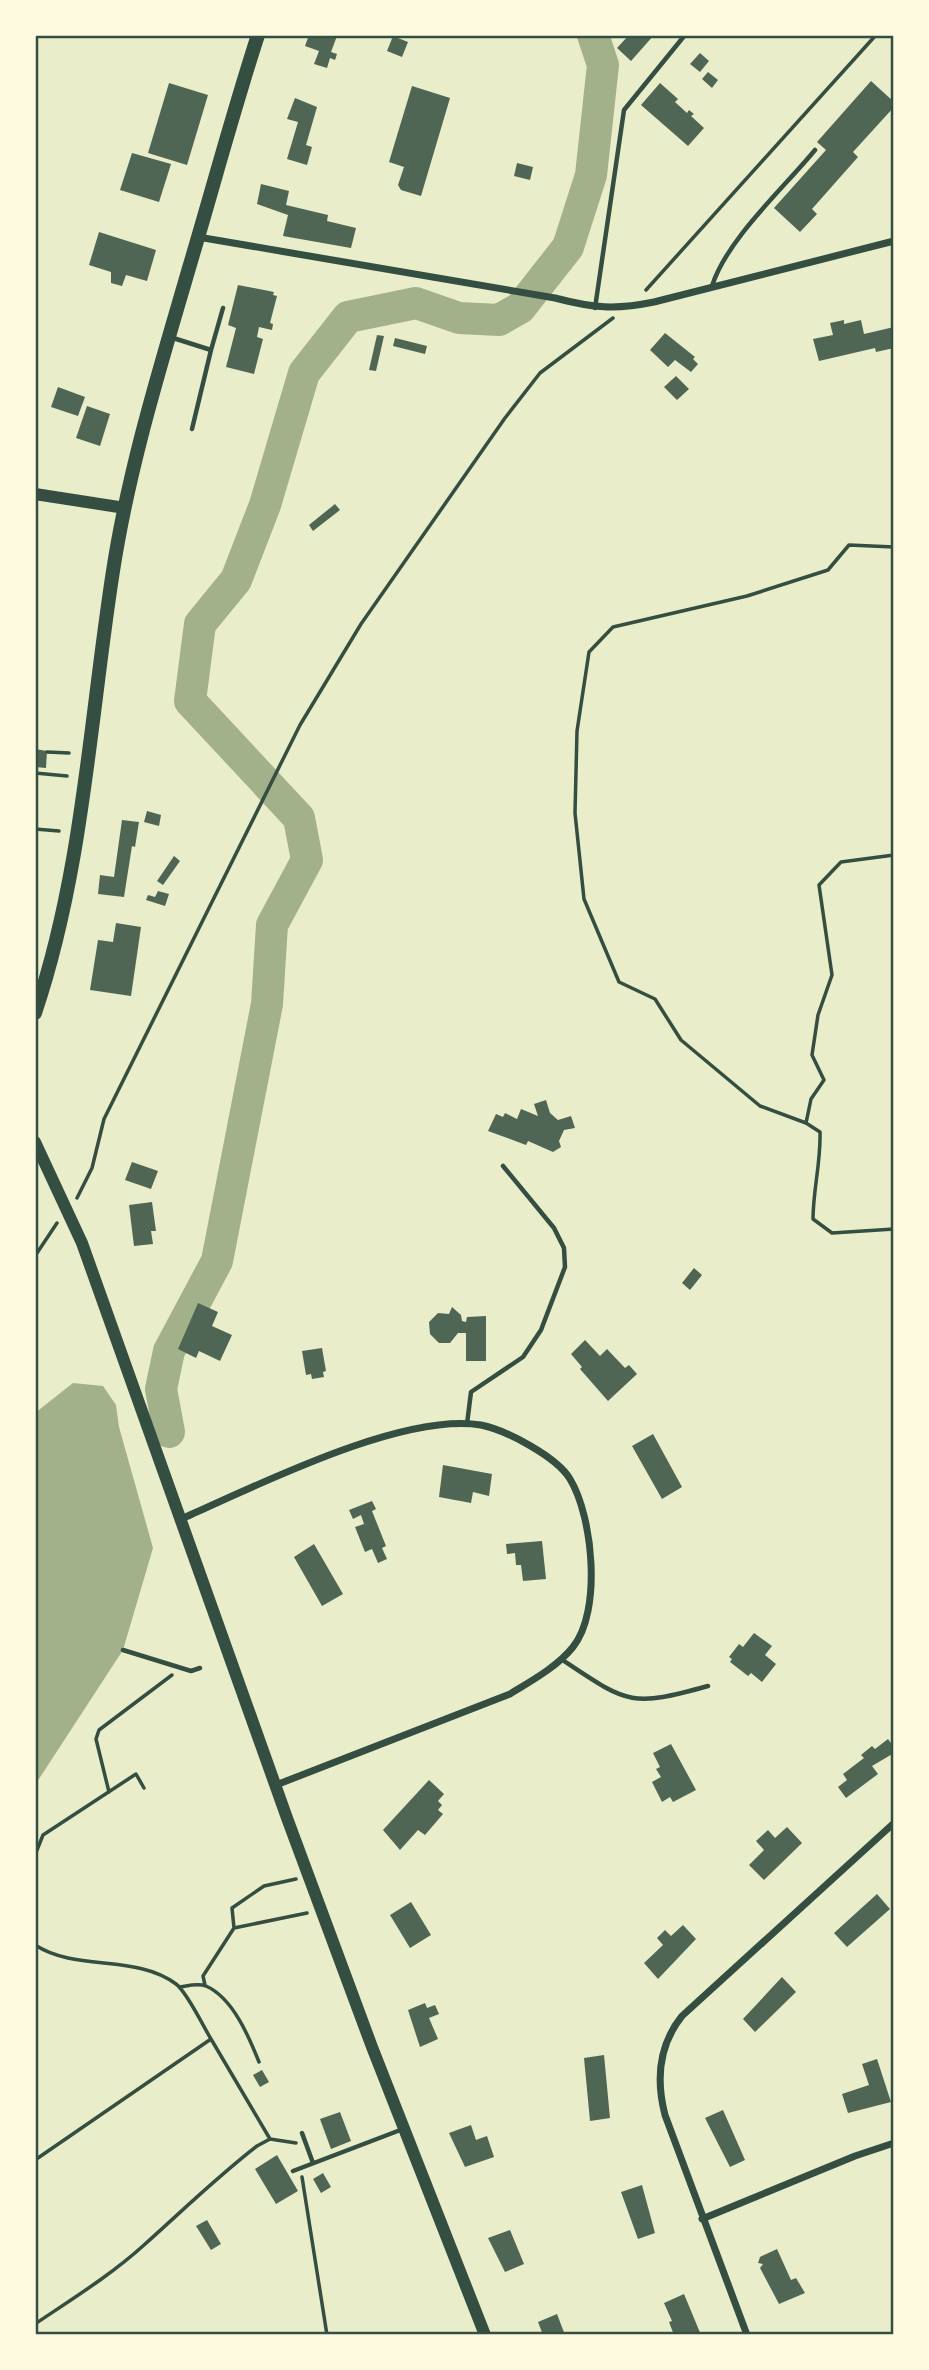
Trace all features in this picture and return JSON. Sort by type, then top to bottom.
[{"type":"main road","points":[[35,1013],[39,986],[65,897],[94,720],[113,570],[139,440],[258,35]]},
{"type":"street","points":[[198,237],[555,298],[594,308],[624,309],[894,240]]},
{"type":"street","points":[[35,494],[125,508]]},
{"type":"street","points":[[35,1142],[69,1210],[276,1785],[404,2129],[485,2335]]},
{"type":"street","points":[[181,1519],[261,1483],[390,1434],[426,1425],[481,1425],[527,1442],[570,1478],[587,1527],[593,1578],[589,1612],[574,1646],[541,1675],[510,1694],[276,1785]]},
{"type":"street","points":[[747,2335],[702,2219],[661,2100],[660,2065],[671,2032],[682,2016],[894,1823]]},
{"type":"street","points":[[702,2219],[855,2156],[894,2144]]},
{"type":"lane","points":[[594,308],[624,110],[685,35]]},
{"type":"lane","points":[[712,286],[718,270],[745,233],[815,150]]},
{"type":"lane","points":[[192,429],[223,307]]},
{"type":"lane","points":[[169,337],[211,350]]},
{"type":"lane","points":[[467,1425],[471,1392],[523,1357],[541,1329],[565,1266],[564,1248],[554,1228],[503,1166]]},
{"type":"lane","points":[[123,1650],[191,1671],[200,1668]]},
{"type":"lane","points":[[561,1658],[610,1692],[630,1699],[651,1701],[708,1686]]},
{"type":"lane","points":[[293,2171],[404,2129]]},
{"type":"lane","points":[[302,2133],[313,2163]]},
{"type":"path","points":[[35,1256],[53,1228],[69,1210],[92,1168],[104,1119],[300,725],[360,624],[505,418],[540,373],[624,309],[659,278],[876,35]]},
{"type":"path","points":[[894,547],[849,545],[828,570],[747,596],[614,626],[589,652],[579,718],[575,813],[584,899],[619,982],[655,999],[681,1040],[760,1106],[806,1123],[820,1132],[820,1155],[813,1187],[813,1219],[832,1233],[894,1229]]},
{"type":"path","points":[[47,752],[69,753]]},
{"type":"path","points":[[35,773],[66,776]]},
{"type":"path","points":[[35,829],[59,831]]},
{"type":"path","points":[[806,1123],[811,1098],[824,1080],[812,1055],[818,1015],[832,975],[819,885],[841,862],[894,855]]},
{"type":"path","points":[[109,1792],[96,1739],[99,1730],[182,1668]]},
{"type":"path","points":[[35,1855],[43,1835],[135,1774],[144,1788]]},
{"type":"path","points":[[205,1985],[204,1976],[234,1928],[232,1908],[264,1886],[285,1884],[298,1878]]},
{"type":"path","points":[[234,1928],[311,1912]]},
{"type":"path","points":[[35,1945],[82,1962],[145,1970],[179,1987],[205,1985],[223,1998],[249,2037],[260,2062]]},
{"type":"path","points":[[179,1987],[270,2139]]},
{"type":"path","points":[[35,2160],[211,2039]]},
{"type":"path","points":[[35,2324],[123,2262],[237,2161],[270,2139],[285,2140],[308,2147]]},
{"type":"path","points":[[301,2168],[327,2335]]},
{"type":"shaded area","points":[[73,1383],[103,1386],[116,1405],[119,1427],[153,1548],[123,1650],[35,1785],[35,1413]]},
{"type":"building","points":[[309,35],[337,36],[331,52],[337,54],[335,60],[330,58],[327,68],[314,64],[319,51],[305,46]]},
{"type":"building","points":[[629,35],[654,35],[631,61],[617,48]]},
{"type":"building","points":[[393,36],[408,42],[402,57],[387,51]]},
{"type":"building","points":[[700,53],[709,61],[700,72],[690,64]]},
{"type":"building","points":[[708,72],[718,80],[712,88],[702,79]]},
{"type":"building","points":[[871,81],[894,102],[894,107],[853,152],[858,157],[812,209],[817,214],[800,232],[774,208],[826,150],[817,142]]},
{"type":"building","points":[[169,83],[208,95],[187,165],[148,153]]},
{"type":"building","points":[[660,83],[678,99],[675,102],[687,113],[689,110],[694,114],[691,116],[704,128],[688,146],[641,105]]},
{"type":"building","points":[[412,86],[450,98],[421,196],[401,190],[398,185],[404,167],[389,162]]},
{"type":"building","points":[[295,98],[317,107],[306,145],[312,147],[307,165],[287,159],[298,122],[287,119]]},
{"type":"building","points":[[132,153],[171,164],[159,202],[120,190]]},
{"type":"building","points":[[517,163],[533,167],[530,180],[514,176]]},
{"type":"building","points":[[261,184],[289,191],[286,205],[328,215],[327,221],[356,228],[351,248],[283,236],[288,215],[257,204]]},
{"type":"building","points":[[99,232],[156,250],[147,281],[126,275],[122,286],[111,283],[111,272],[89,265]]},
{"type":"building","points":[[238,285],[274,292],[273,295],[277,296],[270,323],[273,324],[272,330],[259,327],[257,337],[263,339],[254,374],[226,367],[236,328],[228,325]]},
{"type":"building","points":[[844,320],[844,324],[861,320],[864,334],[894,327],[894,348],[876,352],[875,348],[819,361],[813,339],[833,335],[830,323]]},
{"type":"building","points":[[665,333],[695,357],[693,359],[698,364],[691,372],[675,360],[668,367],[650,350]]},
{"type":"building","points":[[377,335],[384,336],[376,371],[369,370]]},
{"type":"building","points":[[395,338],[427,346],[425,354],[393,346]]},
{"type":"building","points":[[676,376],[689,389],[677,400],[664,387]]},
{"type":"building","points":[[58,387],[85,397],[78,416],[51,407]]},
{"type":"building","points":[[87,406],[110,414],[100,446],[76,438]]},
{"type":"building","points":[[335,504],[340,510],[313,531],[309,525]]},
{"type":"building","points":[[35,749],[47,751],[46,768],[35,767]]},
{"type":"building","points":[[147,811],[161,815],[159,826],[144,822]]},
{"type":"building","points":[[122,820],[139,822],[135,847],[132,846],[124,897],[98,894],[100,875],[114,877]]},
{"type":"building","points":[[174,856],[180,861],[163,885],[157,881]]},
{"type":"building","points":[[158,891],[169,894],[165,906],[146,900],[148,895],[155,897]]},
{"type":"building","points":[[116,923],[141,927],[131,996],[90,990],[98,940],[113,942]]},
{"type":"building","points":[[546,1100],[550,1113],[558,1120],[571,1116],[575,1128],[564,1130],[559,1141],[561,1147],[553,1152],[528,1141],[526,1145],[488,1131],[496,1114],[503,1117],[505,1113],[517,1119],[521,1109],[538,1116],[534,1104]]},
{"type":"building","points":[[132,1162],[158,1171],[151,1189],[125,1180]]},
{"type":"building","points":[[152,1202],[156,1231],[151,1231],[153,1244],[134,1246],[129,1205]]},
{"type":"building","points":[[694,1268],[702,1275],[690,1290],[682,1283]]},
{"type":"building","points":[[198,1303],[218,1312],[212,1326],[232,1335],[220,1361],[199,1351],[196,1358],[178,1349]]},
{"type":"building","points":[[452,1307],[461,1315],[462,1321],[466,1322],[467,1317],[486,1316],[486,1361],[466,1361],[466,1333],[458,1333],[450,1343],[439,1343],[430,1334],[429,1322],[438,1313],[449,1314]]},
{"type":"building","points":[[585,1340],[600,1356],[607,1349],[625,1368],[629,1365],[637,1374],[608,1401],[580,1369],[582,1367],[571,1354]]},
{"type":"building","points":[[322,1348],[326,1371],[323,1372],[324,1377],[312,1379],[311,1374],[306,1375],[302,1351]]},
{"type":"building","points":[[653,1434],[682,1487],[662,1499],[632,1446]]},
{"type":"building","points":[[443,1465],[492,1474],[489,1496],[473,1492],[471,1503],[439,1497]]},
{"type":"building","points":[[372,1501],[376,1509],[372,1511],[386,1546],[382,1548],[387,1559],[378,1563],[372,1549],[365,1552],[355,1527],[364,1524],[361,1515],[353,1519],[349,1510]]},
{"type":"building","points":[[542,1541],[546,1579],[523,1581],[521,1565],[516,1565],[515,1553],[507,1554],[506,1544]]},
{"type":"building","points":[[314,1544],[343,1594],[322,1606],[294,1557]]},
{"type":"building","points":[[754,1633],[772,1646],[765,1655],[776,1664],[762,1682],[751,1673],[748,1676],[730,1662],[732,1659],[729,1657],[739,1644],[743,1647]]},
{"type":"building","points":[[888,1739],[894,1747],[894,1753],[872,1766],[878,1774],[846,1798],[838,1787],[847,1780],[843,1774],[864,1758],[861,1755],[872,1746],[875,1749]]},
{"type":"building","points":[[671,1744],[696,1790],[673,1802],[670,1797],[662,1802],[652,1782],[661,1777],[656,1769],[660,1767],[653,1753]]},
{"type":"building","points":[[429,1780],[444,1794],[438,1801],[442,1805],[438,1810],[443,1814],[425,1835],[418,1830],[400,1850],[383,1830]]},
{"type":"building","points":[[787,1827],[802,1843],[764,1880],[749,1865],[764,1850],[756,1841],[768,1830],[775,1838]]},
{"type":"building","points":[[877,1894],[890,1909],[847,1947],[834,1933]]},
{"type":"building","points":[[411,1902],[431,1935],[410,1948],[390,1915]]},
{"type":"building","points":[[683,1925],[696,1939],[658,1979],[644,1963],[663,1945],[657,1938],[665,1930],[671,1936]]},
{"type":"building","points":[[782,1977],[796,1992],[755,2032],[743,2019]]},
{"type":"building","points":[[425,2003],[427,2008],[435,2005],[439,2014],[429,2018],[438,2039],[420,2047],[408,2010]]},
{"type":"building","points":[[604,2055],[610,2118],[590,2121],[584,2058]]},
{"type":"building","points":[[877,2059],[891,2102],[848,2113],[842,2094],[869,2085],[862,2064]]},
{"type":"building","points":[[262,2070],[269,2082],[260,2087],[253,2075]]},
{"type":"building","points":[[723,2110],[745,2160],[730,2167],[705,2118]]},
{"type":"building","points":[[340,2112],[351,2141],[331,2149],[320,2119]]},
{"type":"building","points":[[471,2125],[476,2140],[487,2136],[494,2157],[465,2167],[449,2133]]},
{"type":"building","points":[[277,2155],[298,2191],[276,2204],[255,2169]]},
{"type":"building","points":[[323,2173],[331,2187],[321,2193],[313,2179]]},
{"type":"building","points":[[642,2185],[655,2233],[638,2239],[621,2192]]},
{"type":"building","points":[[207,2220],[221,2244],[211,2250],[196,2226]]},
{"type":"building","points":[[510,2230],[524,2264],[505,2272],[488,2238]]},
{"type":"building","points":[[777,2249],[791,2280],[796,2278],[805,2293],[779,2304],[760,2268],[763,2264],[758,2263],[760,2257]]},
{"type":"building","points":[[684,2294],[701,2335],[674,2335],[669,2322],[672,2321],[664,2303]]},
{"type":"building","points":[[557,2314],[565,2335],[543,2335],[538,2322]]},
{"type":"waterway","points":[[169,1432],[161,1389],[169,1351],[217,1261],[267,1004],[272,925],[307,860],[299,818],[190,701],[200,624],[236,580],[265,505],[304,373],[348,317],[416,303],[459,318],[499,320],[520,308],[568,247],[591,175],[603,65],[593,35]]}]
